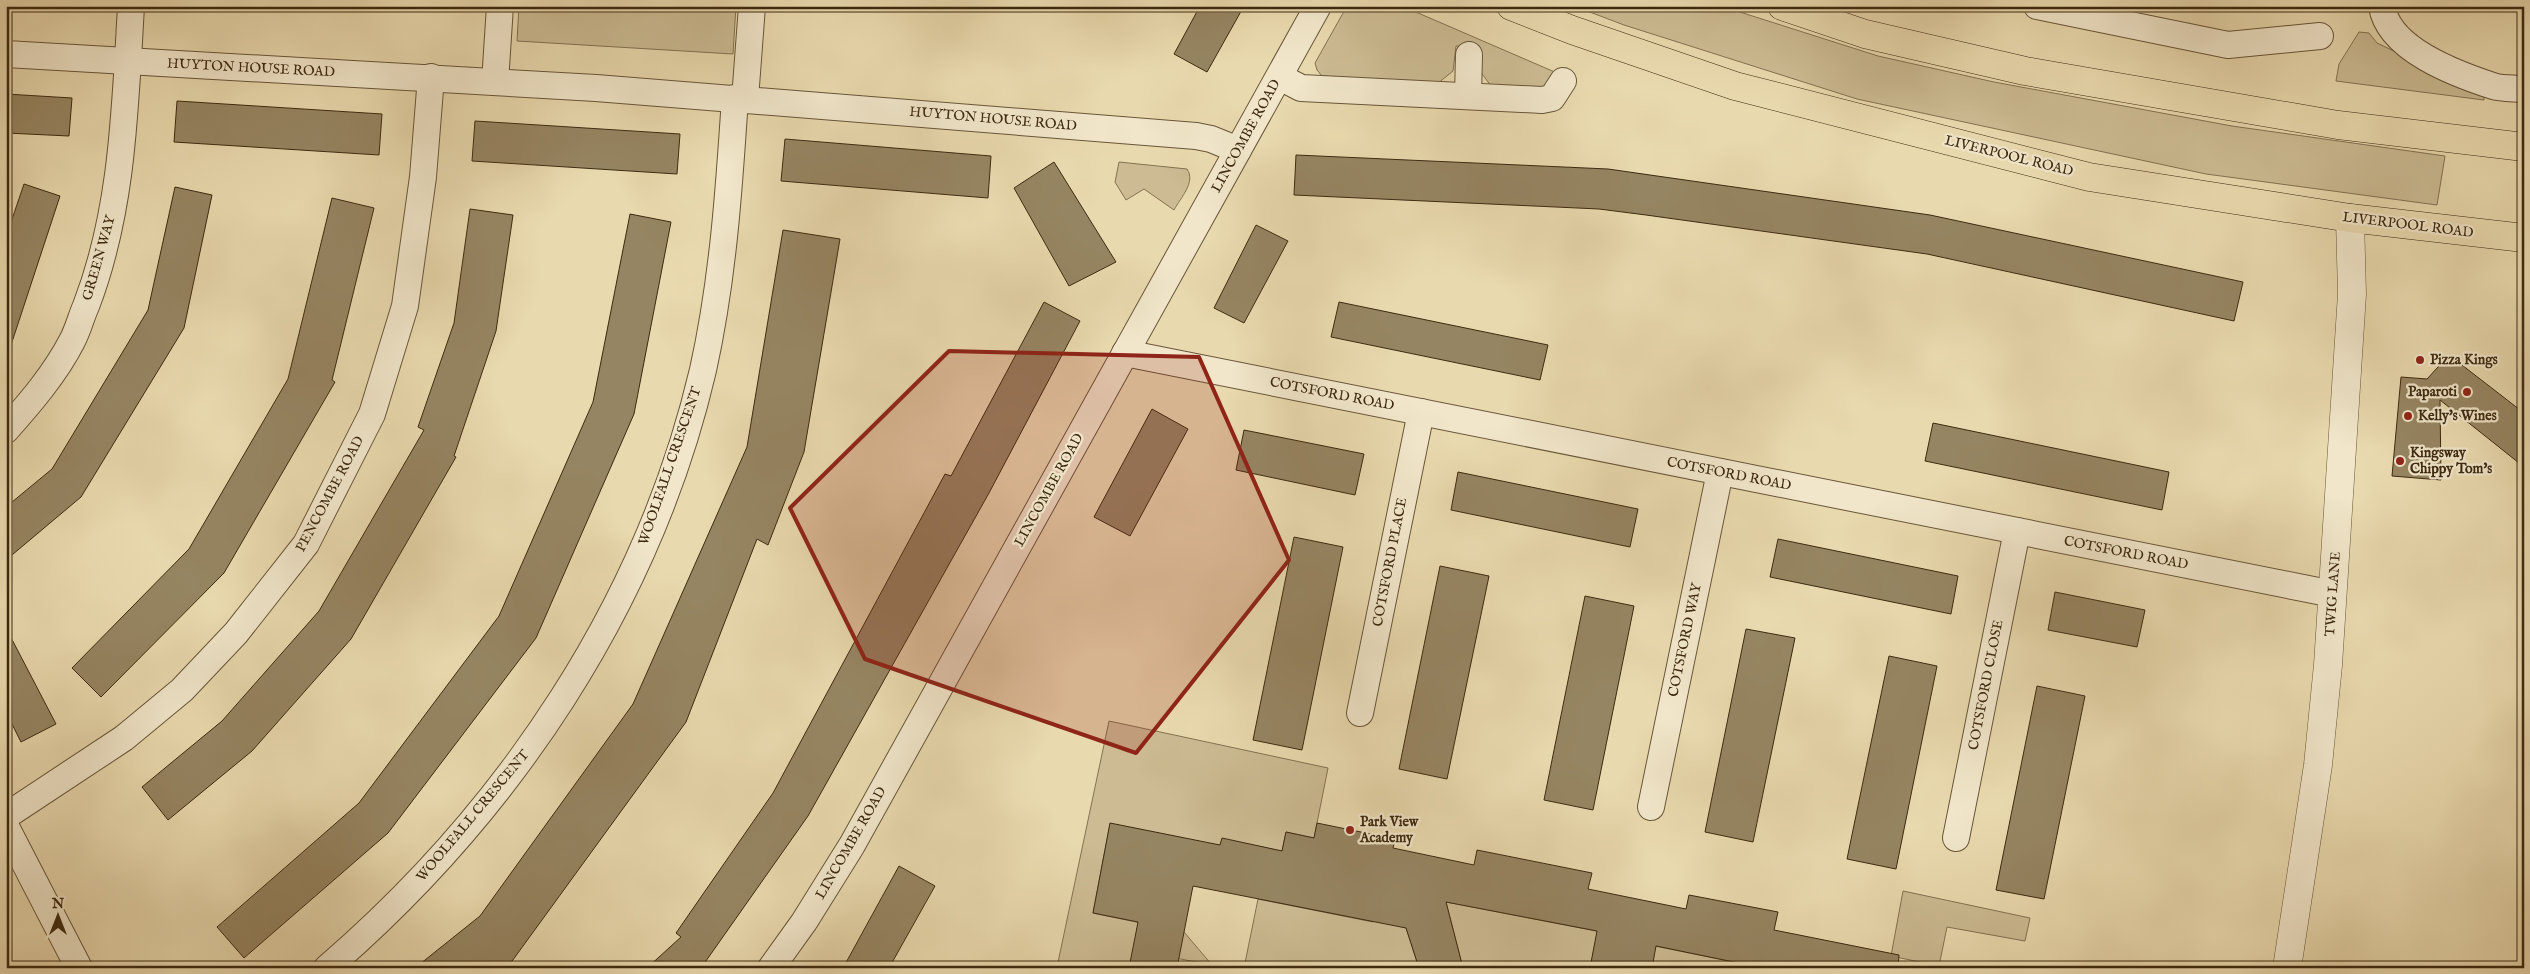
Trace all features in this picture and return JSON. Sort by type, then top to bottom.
[{"type":"highway","name":"LIVERPOOL ROAD","points":[[1511,6],[1572,30],[1735,86],[2080,174],[2350,218],[2524,238]]},
{"type":"highway","points":[[1782,6],[1865,34],[2024,71],[2338,125],[2524,147]]},
{"type":"street","name":"GREEN WAY","points":[[6,430],[33,400],[72,341],[97,278],[112,215],[120,168],[131,6]]},
{"type":"street","points":[[495,82],[500,6]]},
{"type":"street","points":[[740,98],[752,6]]},
{"type":"street","name":"LINCOMBE ROAD","points":[[771,968],[804,922],[852,844],[1318,6]]},
{"type":"street","points":[[2037,6],[2228,45],[2320,36]]},
{"type":"street","points":[[2383,12],[2402,42],[2433,61],[2495,86],[2524,89]]},
{"type":"street","name":"HUYTON HOUSE ROAD","points":[[6,54],[431,77],[740,98],[1196,136],[1211,139],[1238,150]]},
{"type":"street","points":[[1468,96],[1469,55]]},
{"type":"street","name":"PENCOMBE ROAD","points":[[6,816],[124,738],[182,690],[236,633],[306,544],[372,414],[405,306],[423,178],[431,77]]},
{"type":"street","points":[[1280,77],[1301,88],[1542,100],[1552,98],[1563,81]]},
{"type":"street","name":"WOOLFALL CRESCENT","points":[[327,968],[369,931],[438,861],[536,740],[585,662],[636,562],[664,495],[702,371],[715,306],[726,235],[740,98]]},
{"type":"street","name":"TWIG LANE","points":[[2287,968],[2318,765],[2333,594],[2352,294],[2350,218]]},
{"type":"street","name":"COTSFORD ROAD","points":[[1125,353],[2333,594]]},
{"type":"street","name":"COTSFORD PLACE","points":[[1360,713],[1421,412]]},
{"type":"street","name":"COTSFORD WAY","points":[[1651,807],[1720,472]]},
{"type":"street","name":"COTSFORD CLOSE","points":[[1956,838],[2017,531]]},
{"type":"street","points":[[6,827],[79,968]]},
{"type":"highlighted area","points":[[949,351],[1199,357],[1289,560],[1136,753],[865,659],[790,508]]},
{"type":"shaded area","points":[[519,6],[736,6],[733,54],[517,41]]},
{"type":"shaded area","points":[[1347,6],[1402,6],[1557,73],[1543,88],[1491,86],[1480,71],[1479,47],[1456,46],[1453,71],[1437,84],[1326,81],[1317,70],[1315,63]]},
{"type":"shaded area","points":[[1574,6],[1721,6],[1878,56],[1994,82],[2232,126],[2445,156],[2437,205],[2206,174],[1857,99],[1624,25]]},
{"type":"shaded area","points":[[2359,32],[2369,33],[2377,43],[2484,94],[2484,100],[2336,81],[2339,64]]},
{"type":"shaded area","points":[[1119,162],[1187,169],[1190,179],[1189,184],[1174,210],[1144,189],[1126,200],[1115,182]]},
{"type":"shaded area","points":[[1109,721],[1328,768],[1314,838],[1286,832],[1282,851],[1222,839],[1220,846],[1110,824],[1093,913],[1184,932],[1212,965],[1133,950],[1129,968],[1057,967]]},
{"type":"shaded area","points":[[1903,891],[2030,918],[2025,941],[1947,927],[1939,966],[1891,956]]},
{"type":"shaded area","points":[[1395,894],[1419,968],[1244,968],[1258,899],[1373,922]]},
{"type":"shaded area","points":[[1446,902],[1617,935],[1595,944],[1590,968],[1463,968]]},
{"type":"shaded area","points":[[1650,945],[1763,968],[1652,968]]},
{"type":"building","points":[[1200,6],[1244,6],[1207,72],[1174,54]]},
{"type":"building","points":[[6,94],[72,98],[69,136],[6,133]]},
{"type":"building","points":[[177,101],[382,114],[379,155],[174,142]]},
{"type":"building","points":[[475,121],[680,134],[677,174],[472,161]]},
{"type":"building","points":[[785,139],[991,156],[988,198],[781,181]]},
{"type":"building","points":[[1296,155],[1608,169],[1930,215],[2243,282],[2234,321],[1927,254],[1646,215],[1599,209],[1294,195]]},
{"type":"building","points":[[1054,162],[1116,262],[1069,286],[1014,188]]},
{"type":"building","points":[[24,184],[60,196],[11,345],[6,344],[6,237]]},
{"type":"building","points":[[175,187],[212,195],[184,328],[81,497],[6,560],[6,507],[52,469],[148,310]]},
{"type":"building","points":[[332,198],[374,208],[332,380],[335,382],[224,573],[101,697],[72,668],[189,549],[288,379]]},
{"type":"building","points":[[470,209],[513,215],[496,331],[454,456],[456,457],[351,639],[252,751],[168,820],[142,787],[222,721],[319,611],[424,430],[418,427],[454,323]]},
{"type":"building","points":[[630,214],[671,222],[634,414],[536,638],[388,833],[244,958],[217,927],[359,803],[499,616],[593,402]]},
{"type":"building","points":[[1256,225],[1288,241],[1244,323],[1214,308]]},
{"type":"building","points":[[783,230],[840,239],[804,452],[768,545],[757,539],[686,722],[507,968],[415,968],[480,916],[633,704],[747,447]]},
{"type":"building","points":[[1044,302],[1080,321],[989,493],[808,816],[701,968],[647,968],[681,937],[676,933],[773,793],[945,474],[951,476]]},
{"type":"building","points":[[1339,302],[1548,345],[1540,380],[1331,337]]},
{"type":"building","points":[[2449,355],[2524,413],[2524,467],[2440,400],[2441,480],[2392,476],[2401,377],[2427,379]]},
{"type":"building","points":[[1152,409],[1188,429],[1130,536],[1094,517]]},
{"type":"building","points":[[1933,423],[2169,472],[2162,510],[1925,461]]},
{"type":"building","points":[[1244,430],[1364,454],[1355,495],[1236,470]]},
{"type":"building","points":[[1458,472],[1638,509],[1630,547],[1451,510]]},
{"type":"building","points":[[1294,537],[1343,547],[1302,750],[1253,740]]},
{"type":"building","points":[[1778,539],[1958,576],[1951,614],[1770,577]]},
{"type":"building","points":[[1440,566],[1489,576],[1447,779],[1399,769]]},
{"type":"building","points":[[2055,592],[2145,610],[2137,647],[2048,630]]},
{"type":"building","points":[[1585,596],[1634,606],[1593,810],[1544,800]]},
{"type":"building","points":[[6,628],[56,724],[21,742],[6,712]]},
{"type":"building","points":[[1746,629],[1795,638],[1753,842],[1705,832]]},
{"type":"building","points":[[1889,656],[1937,666],[1896,869],[1847,859]]},
{"type":"building","points":[[2037,686],[2085,696],[2044,899],[1996,890]]},
{"type":"building","points":[[1110,823],[1220,845],[1222,838],[1282,851],[1286,832],[1314,838],[1317,823],[1395,839],[1393,848],[1474,865],[1477,850],[1592,873],[1588,889],[1686,909],[1689,895],[1778,912],[1774,930],[1899,955],[1898,968],[1763,968],[1656,946],[1652,968],[1590,968],[1597,931],[1446,902],[1463,968],[1419,968],[1406,928],[1193,886],[1177,968],[1129,968],[1138,922],[1093,913]]},
{"type":"building","points":[[899,866],[935,886],[889,968],[843,968]]},
{"type":"place","name":"Pizza Kings","points":[[2420,360]]},
{"type":"place","name":"Paparoti","points":[[2467,392]]},
{"type":"place","name":"Kelly's Wines","points":[[2408,416]]},
{"type":"place","name":"Kingsway Chippy Tom's","points":[[2400,461]]},
{"type":"place","name":"Park View Academy","points":[[1350,830]]}]
